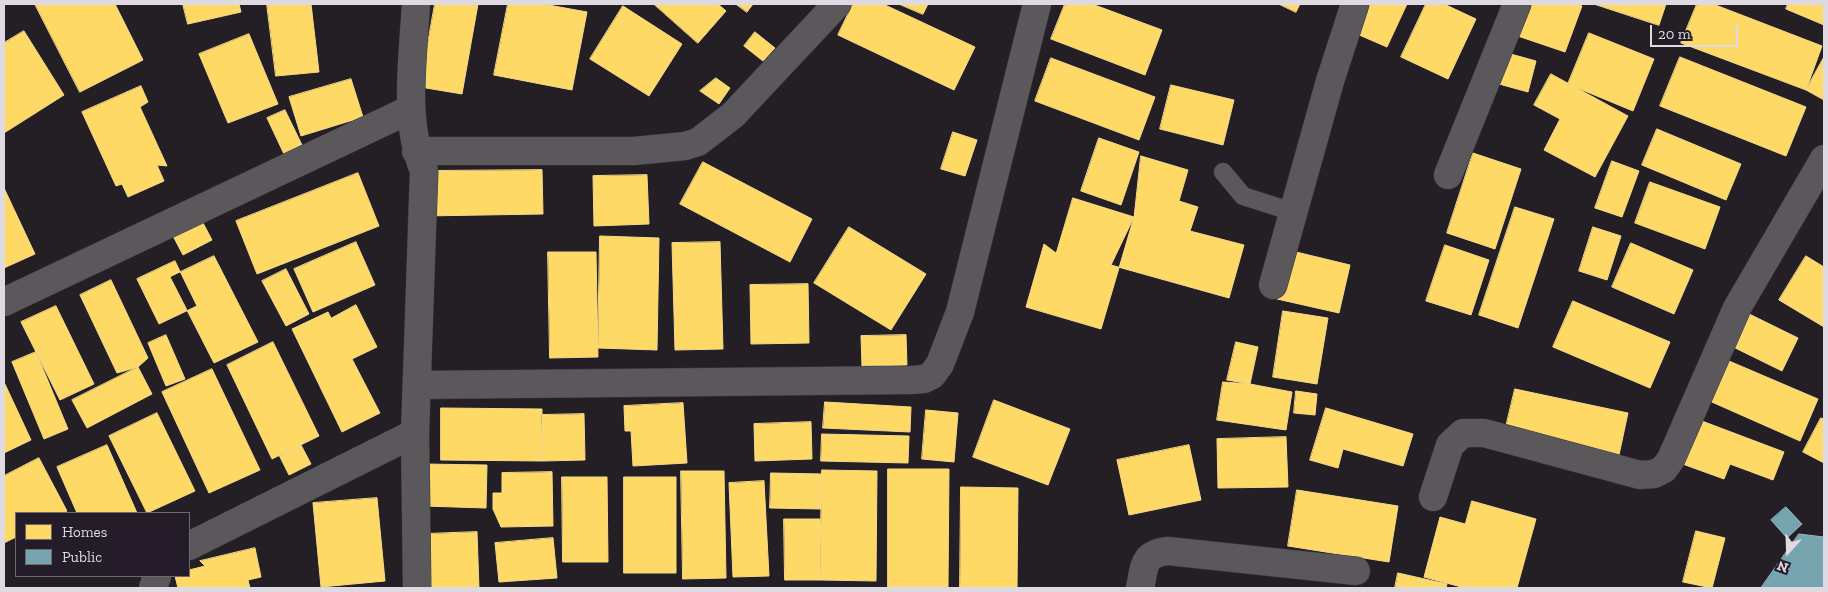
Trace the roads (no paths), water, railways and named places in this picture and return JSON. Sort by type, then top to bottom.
[{"type":"street","points":[[416,4],[411,109],[416,151],[424,171],[415,433],[418,588]]},
{"type":"street","points":[[416,151],[634,151],[685,146],[698,142],[733,115],[838,4]]},
{"type":"street","points":[[418,385],[911,380],[924,379],[932,375],[943,358],[960,312],[1037,4]]},
{"type":"street","points":[[1273,285],[1330,81],[1355,4]]},
{"type":"street","points":[[1448,175],[1517,4]]},
{"type":"street","points":[[4,302],[411,109]]},
{"type":"street","points":[[1432,497],[1450,445],[1463,433],[1484,433],[1640,475],[1654,474],[1664,469],[1678,442],[1737,308],[1824,158]]},
{"type":"street","points":[[190,546],[415,433]]},
{"type":"street","points":[[1140,588],[1147,559],[1153,554],[1168,551],[1356,571]]},
{"type":"lane","points":[[1223,172],[1244,196],[1293,212]]}]
